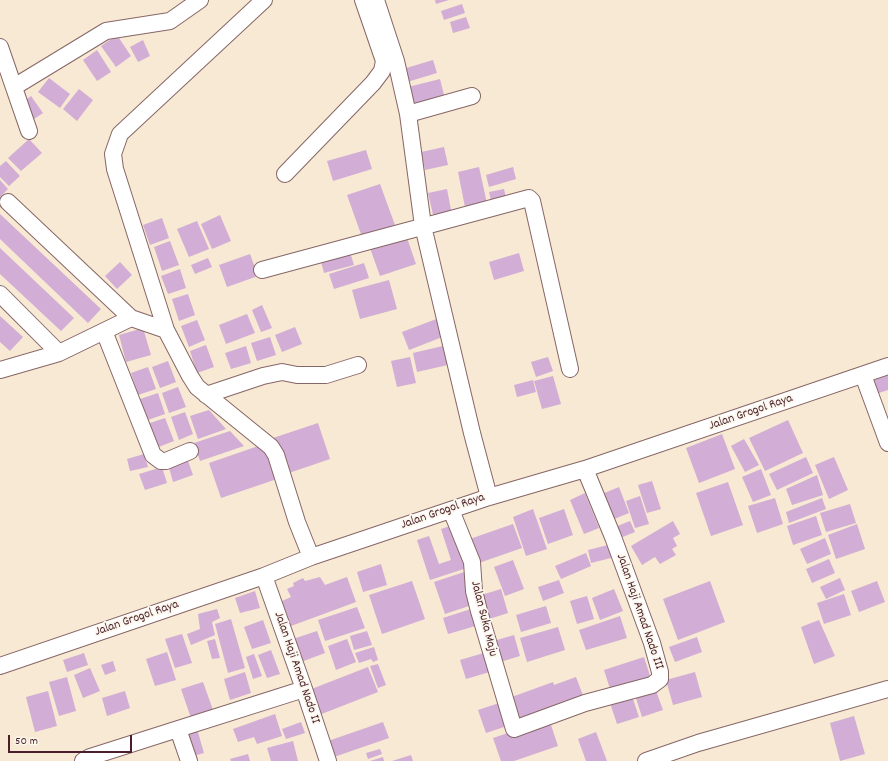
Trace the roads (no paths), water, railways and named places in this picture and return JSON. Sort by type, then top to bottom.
[{"type":"street","points":[[14,87],[106,31],[170,21],[200,0]]},
{"type":"street","points":[[264,0],[120,134],[113,154],[115,169],[166,330],[197,387],[271,447],[276,455],[308,550]]},
{"type":"street","points":[[285,174],[373,83],[382,70],[384,61],[363,0]]},
{"type":"street","points":[[376,0],[396,61],[408,114],[423,226],[472,433],[489,497]]},
{"type":"street","points":[[0,47],[29,131]]},
{"type":"street","points":[[408,114],[472,96]]},
{"type":"street","points":[[262,270],[526,198],[531,199],[570,369]]},
{"type":"street","points":[[8,202],[131,318],[166,330]]},
{"type":"street","points":[[0,294],[59,353]]},
{"type":"street","points":[[0,370],[59,353],[131,318]]},
{"type":"street","points":[[104,331],[153,456],[161,461],[166,461],[190,451]]},
{"type":"street","points":[[206,395],[263,376],[282,372],[297,375],[326,375],[358,364]]},
{"type":"street","name":"Jalan Grogol Raya","points":[[0,666],[264,576],[308,550],[451,510],[489,497],[585,469],[888,366]]},
{"type":"street","points":[[863,375],[888,443]]},
{"type":"street","name":"Jalan Haji Amad Nado III","points":[[514,729],[585,703],[652,685],[660,679],[660,672],[652,643],[613,537],[585,469]]},
{"type":"street","name":"Jalan Suka Maju","points":[[451,510],[472,562],[472,582],[484,632],[514,729]]},
{"type":"street","name":"Jalan Haji Amad Nado II","points":[[264,576],[328,761]]},
{"type":"street","points":[[83,761],[90,757],[178,728],[304,689]]},
{"type":"street","points":[[646,761],[669,757],[698,743],[888,689]]},
{"type":"street","points":[[178,728],[189,761]]}]
